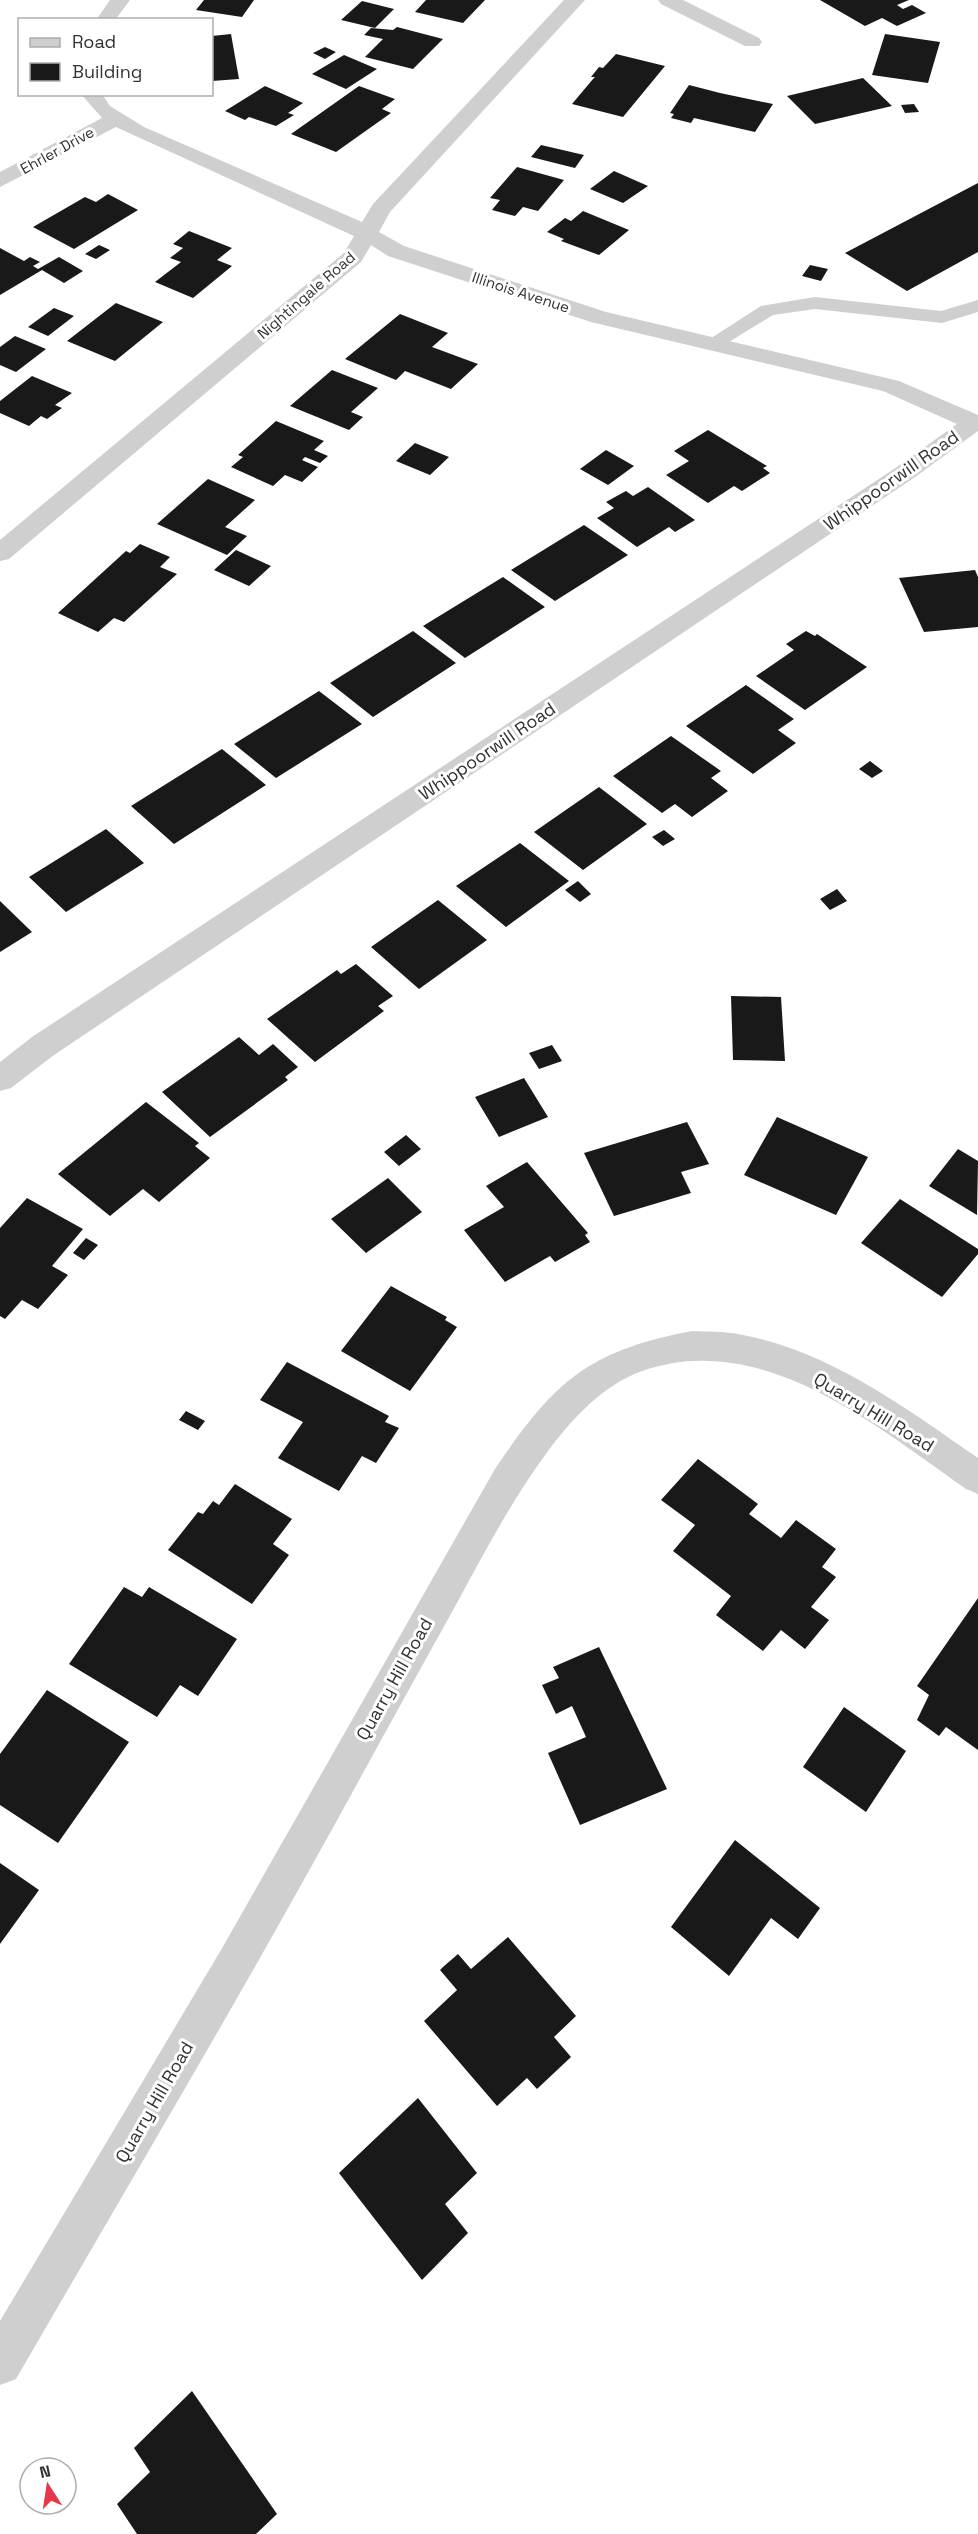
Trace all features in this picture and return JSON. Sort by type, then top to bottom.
[{"type":"street","points":[[106,18],[120,0]]},
{"type":"street","name":"Nightingale Road","points":[[0,553],[353,257],[381,209],[575,0]]},
{"type":"street","points":[[668,0],[752,42]]},
{"type":"street","name":"Illinois Avenue","points":[[92,96],[103,110],[136,131],[345,220],[396,251],[620,323],[891,386],[976,424]]},
{"type":"street","name":"Ehrler Drive","points":[[0,182],[115,119]]},
{"type":"street","name":"Whippoorwill Road","points":[[0,1079],[43,1046],[976,424]]},
{"type":"street","name":"Quarry Hill Road","points":[[0,2363],[240,1954],[488,1511],[529,1448],[576,1394],[620,1363],[671,1346],[717,1344],[772,1355],[824,1379],[871,1406],[978,1478]]},
{"type":"lane","points":[[712,344],[768,310],[815,303],[942,317],[978,306]]},
{"type":"building","points":[[204,0],[254,0],[242,17],[196,10]]},
{"type":"building","points":[[426,0],[485,0],[463,23],[415,12]]},
{"type":"building","points":[[820,0],[909,0],[897,5],[903,9],[912,5],[926,13],[897,26],[882,18],[865,26]]},
{"type":"building","points":[[362,1],[394,9],[375,28],[341,20]]},
{"type":"building","points":[[397,27],[443,39],[413,69],[365,57],[383,39],[364,35],[371,28],[393,30]]},
{"type":"building","points":[[231,34],[239,79],[213,81],[213,36]]},
{"type":"building","points":[[885,34],[940,42],[928,83],[872,75]]},
{"type":"building","points":[[325,47],[336,52],[325,59],[313,53]]},
{"type":"building","points":[[616,54],[665,66],[623,117],[572,104],[595,77],[591,77],[599,67],[603,68]]},
{"type":"building","points":[[344,55],[377,69],[346,89],[312,74]]},
{"type":"building","points":[[863,78],[892,106],[815,124],[787,96]]},
{"type":"building","points":[[689,85],[773,104],[755,132],[694,118],[691,123],[671,118],[674,114],[670,113]]},
{"type":"building","points":[[265,86],[303,103],[288,113],[294,115],[276,126],[249,117],[245,120],[225,111]]},
{"type":"building","points":[[359,86],[395,99],[382,109],[391,113],[336,152],[291,134]]},
{"type":"building","points":[[914,104],[919,112],[905,113],[901,105]]},
{"type":"building","points":[[541,145],[584,155],[575,168],[531,157]]},
{"type":"building","points":[[517,167],[564,180],[538,211],[523,207],[515,216],[492,210],[500,200],[490,198]]},
{"type":"building","points":[[614,171],[648,186],[623,203],[590,189]]},
{"type":"building","points":[[978,183],[978,252],[907,291],[845,253]]},
{"type":"building","points":[[108,194],[138,210],[74,249],[33,227],[85,197],[96,202]]},
{"type":"building","points":[[583,211],[629,230],[599,255],[561,241],[564,239],[547,232],[565,218],[571,221]]},
{"type":"building","points":[[189,231],[232,248],[217,260],[232,266],[193,298],[155,282],[181,262],[170,258],[183,248],[173,244]]},
{"type":"building","points":[[99,245],[110,250],[96,259],[85,254]]},
{"type":"building","points":[[0,248],[24,261],[30,257],[40,262],[33,266],[38,269],[59,257],[83,271],[64,283],[42,270],[0,295]]},
{"type":"building","points":[[810,265],[828,269],[821,281],[802,276]]},
{"type":"building","points":[[116,303],[163,322],[115,361],[67,341]]},
{"type":"building","points":[[54,308],[74,316],[48,336],[28,327]]},
{"type":"building","points":[[400,314],[448,333],[432,347],[478,364],[451,389],[405,371],[396,380],[345,359]]},
{"type":"building","points":[[15,336],[46,349],[16,372],[0,365],[0,347]]},
{"type":"building","points":[[332,370],[378,388],[351,412],[363,417],[349,430],[290,406]]},
{"type":"building","points":[[32,376],[72,393],[55,405],[62,408],[47,419],[41,416],[29,426],[0,413],[0,401]]},
{"type":"building","points":[[276,421],[324,441],[314,450],[328,456],[320,463],[305,457],[302,460],[318,467],[302,482],[285,475],[273,486],[231,467],[243,457],[238,455]]},
{"type":"building","points":[[708,430],[767,466],[763,468],[770,473],[742,491],[734,486],[708,503],[666,475],[689,461],[674,451]]},
{"type":"building","points":[[415,443],[449,457],[430,475],[396,461]]},
{"type":"building","points":[[606,450],[634,466],[608,485],[580,469]]},
{"type":"building","points":[[208,479],[255,500],[225,527],[247,536],[227,555],[157,524]]},
{"type":"building","points":[[648,487],[695,520],[675,532],[669,527],[637,547],[597,518],[614,508],[606,502],[626,491],[633,496]]},
{"type":"building","points":[[584,525],[628,555],[555,601],[511,570]]},
{"type":"building","points":[[140,544],[170,557],[160,567],[177,574],[124,622],[114,618],[98,632],[58,613],[126,551],[130,553]]},
{"type":"building","points":[[236,550],[271,566],[249,586],[214,570]]},
{"type":"building","points":[[975,570],[978,577],[978,627],[924,632],[899,578]]},
{"type":"building","points":[[503,577],[545,607],[465,658],[423,626]]},
{"type":"building","points":[[413,631],[456,663],[373,717],[330,683]]},
{"type":"building","points":[[806,631],[815,636],[817,634],[867,667],[805,710],[756,676],[794,650],[786,644]]},
{"type":"building","points":[[746,685],[794,719],[778,730],[796,743],[753,774],[686,726]]},
{"type":"building","points":[[319,691],[362,724],[276,778],[234,744]]},
{"type":"building","points":[[671,736],[721,771],[711,778],[728,791],[692,817],[675,804],[662,813],[613,776]]},
{"type":"building","points":[[222,749],[266,785],[174,844],[131,806]]},
{"type":"building","points":[[870,761],[883,771],[872,778],[859,769]]},
{"type":"building","points":[[599,787],[647,824],[583,870],[534,832]]},
{"type":"building","points":[[106,829],[144,863],[66,912],[29,877]]},
{"type":"building","points":[[664,830],[675,839],[663,846],[652,837]]},
{"type":"building","points":[[520,843],[569,881],[506,927],[456,886]]},
{"type":"building","points":[[578,881],[591,894],[580,902],[565,890]]},
{"type":"building","points":[[837,889],[847,901],[830,910],[820,899]]},
{"type":"building","points":[[438,900],[487,940],[419,989],[371,947]]},
{"type":"building","points":[[0,901],[32,932],[0,952]]},
{"type":"building","points":[[356,964],[393,996],[378,1006],[384,1011],[315,1062],[267,1019],[337,970],[341,974]]},
{"type":"building","points":[[731,996],[781,997],[785,1061],[733,1060]]},
{"type":"building","points":[[239,1037],[259,1055],[273,1044],[298,1067],[285,1077],[288,1080],[210,1137],[162,1092]]},
{"type":"building","points":[[552,1045],[562,1061],[539,1069],[529,1053]]},
{"type":"building","points":[[524,1078],[548,1117],[499,1137],[475,1097]]},
{"type":"building","points":[[146,1102],[199,1143],[195,1146],[210,1158],[159,1202],[143,1189],[110,1216],[58,1174]]},
{"type":"building","points":[[777,1117],[868,1157],[836,1215],[744,1175]]},
{"type":"building","points":[[687,1122],[709,1164],[681,1172],[691,1193],[614,1216],[584,1153]]},
{"type":"building","points":[[406,1135],[421,1149],[399,1166],[384,1152]]},
{"type":"building","points":[[958,1149],[978,1161],[977,1215],[929,1186]]},
{"type":"building","points":[[527,1162],[588,1233],[585,1235],[590,1242],[555,1262],[550,1256],[505,1282],[464,1230],[504,1207],[486,1186]]},
{"type":"building","points":[[388,1178],[422,1212],[366,1253],[331,1219]]},
{"type":"building","points":[[27,1198],[83,1229],[52,1266],[68,1275],[38,1309],[22,1300],[5,1319],[0,1316],[0,1228]]},
{"type":"building","points":[[900,1199],[978,1249],[978,1254],[942,1297],[861,1243]]},
{"type":"building","points":[[86,1238],[98,1245],[84,1260],[73,1253]]},
{"type":"building","points":[[391,1286],[447,1317],[445,1320],[457,1327],[410,1391],[341,1351]]},
{"type":"building","points":[[287,1362],[389,1416],[385,1422],[399,1428],[376,1463],[362,1456],[339,1491],[278,1458],[303,1422],[260,1400]]},
{"type":"building","points":[[186,1411],[205,1421],[198,1430],[179,1420]]},
{"type":"building","points":[[698,1459],[758,1504],[749,1514],[781,1538],[796,1520],[836,1549],[822,1567],[836,1577],[811,1607],[829,1620],[805,1649],[781,1630],[763,1651],[716,1615],[731,1596],[673,1551],[695,1525],[661,1500]]},
{"type":"building","points":[[235,1484],[292,1519],[273,1544],[289,1555],[252,1604],[168,1550],[198,1512],[203,1514],[213,1501],[219,1505]]},
{"type":"building","points":[[124,1587],[142,1597],[149,1587],[237,1639],[198,1696],[180,1685],[157,1717],[69,1664]]},
{"type":"building","points":[[978,1598],[978,1750],[946,1727],[939,1736],[917,1720],[929,1695],[917,1686]]},
{"type":"building","points":[[599,1647],[667,1789],[580,1825],[548,1753],[586,1737],[572,1706],[556,1714],[542,1685],[559,1678],[553,1667]]},
{"type":"building","points":[[47,1690],[129,1742],[58,1843],[0,1805],[0,1754]]},
{"type":"building","points":[[844,1707],[906,1751],[866,1812],[803,1767]]},
{"type":"building","points":[[735,1840],[820,1908],[798,1939],[771,1918],[729,1976],[671,1927]]},
{"type":"building","points":[[0,1863],[39,1890],[0,1944]]},
{"type":"building","points":[[508,1937],[576,2016],[554,2037],[571,2057],[537,2089],[527,2078],[497,2106],[424,2021],[457,1990],[440,1970],[443,1967],[458,1954],[471,1969]]},
{"type":"building","points":[[418,2098],[477,2173],[445,2204],[468,2233],[422,2280],[339,2173]]},
{"type":"building","points":[[192,2391],[277,2514],[256,2534],[137,2534],[117,2504],[150,2472],[134,2448]]}]
